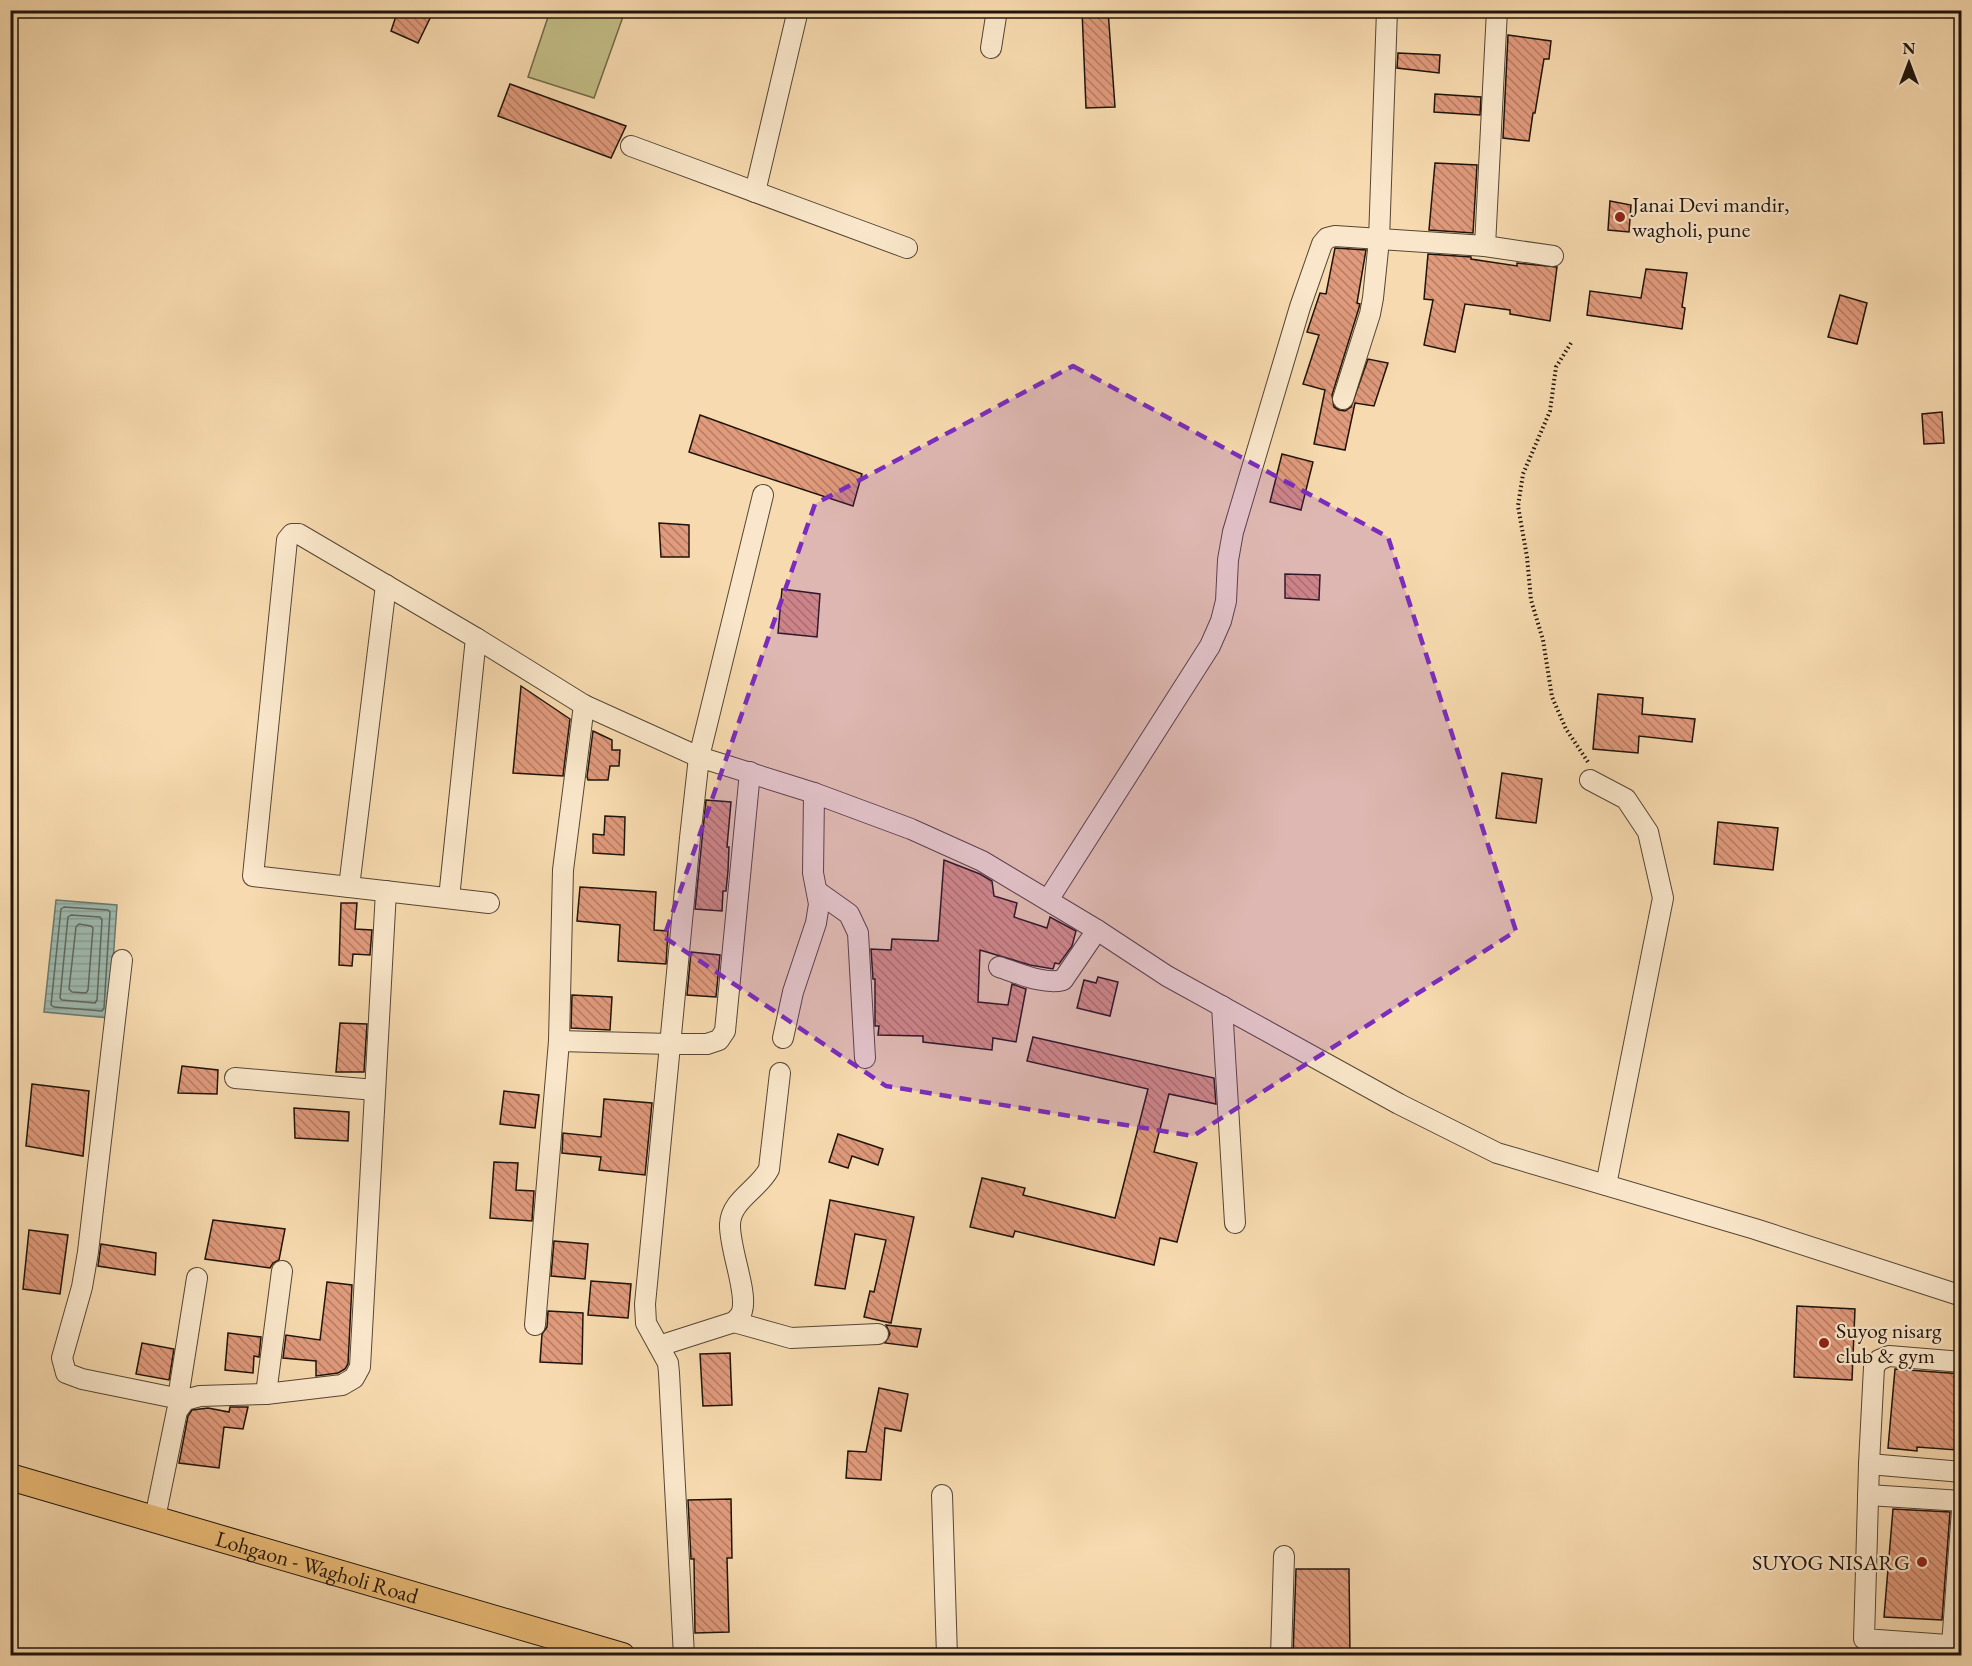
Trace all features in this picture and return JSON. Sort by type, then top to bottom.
[{"type":"main road","name":"Lohgaon - Wagholi Road","points":[[10,1476],[622,1656]]},
{"type":"street","points":[[755,192],[798,10]]},
{"type":"street","points":[[991,48],[997,10]]},
{"type":"street","points":[[1343,399],[1370,314],[1379,240],[1387,10]]},
{"type":"street","points":[[1485,246],[1497,10]]},
{"type":"street","points":[[631,146],[907,248]]},
{"type":"street","points":[[1048,900],[1210,646],[1221,621],[1226,601],[1228,560],[1233,532],[1322,244],[1327,238],[1335,236],[1485,246],[1553,256]]},
{"type":"street","points":[[684,1656],[669,1373],[668,1364],[646,1323],[645,1304],[699,757],[763,495]]},
{"type":"street","points":[[489,903],[253,876],[287,540],[292,534],[299,534],[476,638],[584,705],[699,757],[814,793],[911,830],[982,861],[1097,930],[1167,976],[1399,1104],[1497,1153],[1755,1229],[1962,1296]]},
{"type":"street","points":[[348,887],[386,585]]},
{"type":"street","points":[[449,898],[476,638]]},
{"type":"street","points":[[535,1325],[559,1041],[563,870],[584,705]]},
{"type":"street","points":[[559,1041],[707,1044],[719,1040],[725,1031],[750,772]]},
{"type":"street","points":[[1590,780],[1626,799],[1648,832],[1664,898],[1606,1185]]},
{"type":"street","points":[[783,1038],[793,992],[816,923],[819,904],[813,873],[814,793]]},
{"type":"street","points":[[122,960],[88,1252],[82,1287],[62,1358],[66,1373],[182,1399],[200,1396],[266,1394],[342,1385],[354,1378],[360,1367],[386,891]]},
{"type":"street","points":[[818,892],[849,914],[858,933],[865,1058]]},
{"type":"street","points":[[999,968],[1047,981],[1063,980],[1097,930]]},
{"type":"street","points":[[1222,1006],[1235,1223]]},
{"type":"street","points":[[659,1346],[734,1322],[742,1314],[743,1302],[730,1223],[733,1210],[764,1179],[769,1169],[780,1073]]},
{"type":"street","points":[[235,1078],[375,1090]]},
{"type":"street","points":[[266,1394],[282,1271]]},
{"type":"street","points":[[155,1518],[177,1411],[182,1399],[197,1278]]},
{"type":"street","points":[[734,1322],[790,1338],[878,1334]]},
{"type":"street","points":[[1962,1362],[1889,1356],[1879,1360],[1874,1367],[1864,1648],[1957,1645],[1962,1510]]},
{"type":"street","points":[[1869,1464],[1962,1472]]},
{"type":"street","points":[[942,1495],[947,1656]]},
{"type":"street","points":[[1868,1495],[1962,1501]]},
{"type":"street","points":[[1281,1656],[1284,1556]]},
{"type":"path","points":[[1571,343],[1556,367],[1550,411],[1523,474],[1518,506],[1527,557],[1531,600],[1543,640],[1552,697],[1566,729],[1588,763],[1590,780]]},
{"type":"highlighted area","points":[[1073,366],[1388,537],[1516,931],[1193,1136],[886,1086],[664,937],[815,504]]},
{"type":"shaded area","points":[[550,11],[625,11],[594,98],[528,77]]},
{"type":"water","points":[[56,900],[117,905],[109,1018],[44,1012]]},
{"type":"building","points":[[398,10],[434,10],[418,43],[391,31]]},
{"type":"building","points":[[1082,10],[1108,10],[1115,107],[1086,108]]},
{"type":"building","points":[[1508,35],[1551,41],[1549,59],[1544,59],[1529,141],[1503,138]]},
{"type":"building","points":[[1398,53],[1440,55],[1439,73],[1397,68]]},
{"type":"building","points":[[510,84],[626,126],[611,158],[498,116]]},
{"type":"building","points":[[1435,94],[1481,97],[1480,115],[1434,112]]},
{"type":"building","points":[[1435,163],[1477,165],[1473,233],[1429,230]]},
{"type":"building","name":"Janai Devi mandir, wagholi, pune","points":[[1610,201],[1631,205],[1629,232],[1608,230]]},
{"type":"building","points":[[1335,248],[1366,250],[1357,303],[1360,304],[1332,395],[1334,407],[1345,411],[1351,407],[1368,359],[1388,363],[1374,406],[1355,403],[1345,450],[1314,444],[1325,390],[1303,384],[1319,335],[1307,332],[1320,293],[1326,294]]},
{"type":"building","points":[[1428,254],[1471,257],[1471,259],[1517,266],[1517,263],[1557,267],[1550,321],[1510,314],[1510,310],[1465,304],[1455,352],[1424,345],[1433,300],[1424,299]]},
{"type":"building","points":[[1646,269],[1687,273],[1682,307],[1685,308],[1682,329],[1587,315],[1590,291],[1641,298]]},
{"type":"building","points":[[1840,295],[1867,303],[1857,344],[1828,337]]},
{"type":"building","points":[[1942,412],[1944,443],[1924,444],[1922,414]]},
{"type":"building","points":[[700,415],[862,474],[853,506],[689,452]]},
{"type":"building","points":[[1282,454],[1313,462],[1301,510],[1270,502]]},
{"type":"building","points":[[659,523],[689,525],[689,557],[661,557]]},
{"type":"building","points":[[1285,574],[1320,575],[1319,600],[1285,598]]},
{"type":"building","points":[[782,589],[820,594],[817,637],[778,633]]},
{"type":"building","points":[[521,686],[570,719],[563,776],[513,773]]},
{"type":"building","points":[[1598,694],[1643,698],[1642,714],[1695,719],[1692,742],[1639,736],[1638,753],[1593,749]]},
{"type":"building","points":[[593,731],[612,740],[612,750],[620,750],[619,766],[610,766],[608,780],[588,780],[587,777]]},
{"type":"building","points":[[1502,773],[1542,779],[1536,823],[1496,818]]},
{"type":"building","points":[[706,800],[731,802],[727,847],[729,847],[728,871],[726,891],[723,891],[722,911],[695,909]]},
{"type":"building","points":[[605,816],[625,817],[624,855],[593,853],[593,834],[604,835]]},
{"type":"building","points":[[1718,822],[1778,828],[1773,870],[1714,864]]},
{"type":"building","points":[[944,860],[992,881],[994,896],[1017,903],[1014,917],[1047,928],[1050,917],[1076,931],[1072,946],[1059,964],[1055,963],[1053,969],[1030,965],[980,950],[978,1002],[1008,1005],[1012,984],[1026,989],[1016,1042],[993,1038],[992,1050],[923,1042],[923,1036],[878,1035],[879,1026],[875,1026],[875,979],[873,979],[871,949],[891,950],[892,939],[938,941]]},
{"type":"building","points":[[580,887],[656,892],[654,930],[668,931],[666,964],[618,961],[620,925],[577,921]]},
{"type":"building","points":[[341,903],[357,903],[355,929],[372,930],[370,955],[353,954],[352,966],[339,965]]},
{"type":"building","points":[[691,952],[720,955],[716,997],[687,995]]},
{"type":"building","points":[[1098,977],[1118,982],[1110,1016],[1077,1008],[1084,980],[1096,983]]},
{"type":"building","points":[[572,995],[612,997],[610,1030],[571,1028]]},
{"type":"building","points":[[340,1023],[367,1024],[364,1072],[336,1072]]},
{"type":"building","points":[[1033,1037],[1214,1078],[1216,1104],[1169,1094],[1154,1152],[1197,1163],[1177,1242],[1160,1238],[1154,1265],[1015,1231],[1013,1237],[970,1227],[982,1178],[1025,1188],[1023,1195],[1115,1218],[1148,1089],[1027,1061]]},
{"type":"building","points":[[182,1066],[218,1070],[217,1094],[178,1093]]},
{"type":"building","points":[[32,1084],[89,1091],[83,1156],[26,1146]]},
{"type":"building","points":[[504,1091],[539,1095],[535,1128],[500,1124]]},
{"type":"building","points":[[604,1099],[652,1103],[645,1175],[599,1170],[601,1157],[562,1153],[563,1133],[601,1137]]},
{"type":"building","points":[[294,1108],[349,1112],[348,1141],[295,1138]]},
{"type":"building","points":[[838,1134],[883,1149],[878,1165],[852,1156],[848,1168],[829,1162]]},
{"type":"building","points":[[494,1162],[518,1163],[516,1190],[534,1191],[532,1221],[490,1218]]},
{"type":"building","points":[[830,1200],[914,1217],[891,1323],[864,1317],[870,1291],[874,1292],[886,1240],[855,1234],[845,1289],[815,1285]]},
{"type":"building","points":[[213,1220],[285,1229],[279,1260],[270,1268],[205,1259]]},
{"type":"building","points":[[29,1230],[68,1235],[60,1294],[23,1289]]},
{"type":"building","points":[[554,1241],[588,1244],[585,1279],[551,1276]]},
{"type":"building","points":[[101,1244],[156,1253],[155,1275],[98,1266]]},
{"type":"building","points":[[591,1281],[631,1284],[628,1318],[588,1315]]},
{"type":"building","points":[[327,1282],[352,1285],[348,1364],[338,1373],[316,1376],[316,1361],[283,1358],[286,1335],[320,1340]]},
{"type":"building","name":"Suyog nisarg club & gym","points":[[1797,1306],[1855,1309],[1852,1380],[1794,1377]]},
{"type":"building","points":[[548,1311],[583,1313],[582,1364],[540,1362],[542,1334],[547,1327]]},
{"type":"building","points":[[886,1325],[921,1329],[917,1347],[885,1343],[890,1334]]},
{"type":"building","points":[[228,1333],[261,1337],[259,1357],[254,1356],[253,1373],[225,1370]]},
{"type":"building","points":[[142,1343],[174,1349],[169,1380],[136,1374]]},
{"type":"building","points":[[730,1353],[732,1405],[703,1406],[700,1354]]},
{"type":"building","points":[[1895,1369],[1962,1374],[1957,1450],[1917,1447],[1917,1451],[1888,1448]]},
{"type":"building","points":[[879,1388],[908,1394],[901,1431],[885,1428],[881,1480],[846,1478],[848,1451],[866,1452]]},
{"type":"building","points":[[230,1407],[248,1407],[243,1429],[224,1427],[219,1468],[179,1463],[188,1416],[192,1410],[208,1408],[229,1412]]},
{"type":"building","points":[[731,1499],[732,1558],[727,1558],[729,1632],[695,1633],[694,1559],[691,1559],[688,1500]]},
{"type":"building","name":"SUYOG NISARG","points":[[1893,1509],[1950,1512],[1942,1620],[1884,1617]]},
{"type":"building","points":[[1296,1569],[1349,1569],[1350,1656],[1293,1656]]},
{"type":"place","name":"Janai Devi mandir, wagholi, pune","points":[[1620,217]]},
{"type":"place","name":"Suyog nisarg club & gym","points":[[1824,1343]]},
{"type":"place","name":"SUYOG NISARG","points":[[1922,1562]]}]
